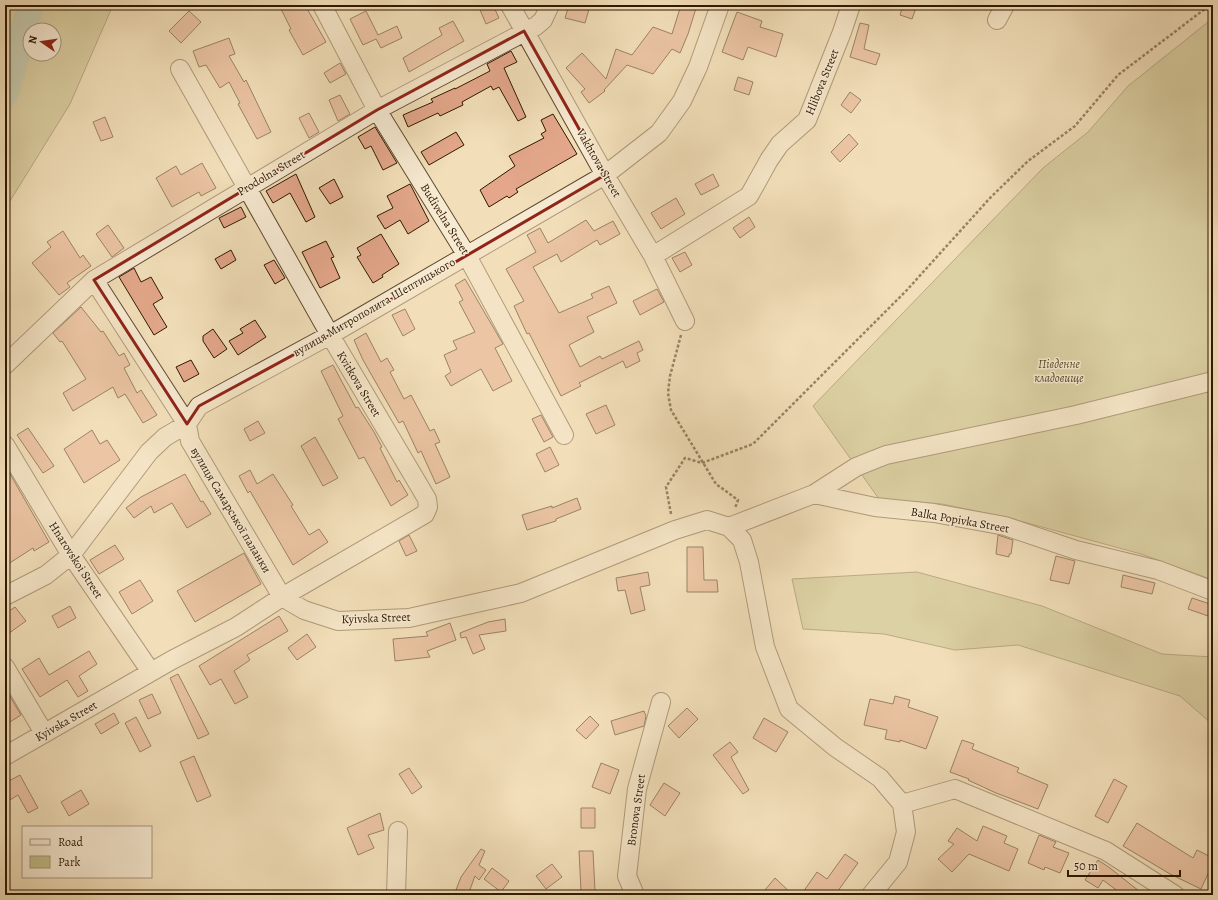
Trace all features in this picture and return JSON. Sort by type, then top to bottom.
[{"type":"street","name":"Budivelna Street","points":[[322,5],[377,110],[466,254],[564,435]]},
{"type":"street","name":"Vakhtova Street","points":[[510,5],[605,175],[653,256],[685,321]]},
{"type":"street","name":"Prodolna Street","points":[[5,365],[94,280],[377,110],[543,20],[550,5]]},
{"type":"street","name":"вулиця Митрополита Шептицького","points":[[5,596],[46,575],[71,555],[149,452],[166,437],[186,424],[199,406],[330,335],[466,254],[605,175],[659,133],[682,101],[698,67],[720,5]]},
{"type":"street","name":"Hlibova Street","points":[[653,256],[749,196],[769,160],[780,144],[807,120],[842,32],[851,5]]},
{"type":"street","name":"Kvitkova Street","points":[[180,69],[330,335],[427,499],[428,507],[425,514],[282,597]]},
{"type":"street","name":"вулиця Самарської паланки","points":[[94,280],[186,424],[190,441],[282,597]]},
{"type":"street","points":[[871,895],[898,862],[906,832],[902,804],[880,778],[835,747],[788,709],[765,648],[749,562],[742,540],[729,527],[814,494],[856,467],[886,455],[1076,415],[1213,382]]},
{"type":"street","name":"Hnarovskoi Street","points":[[5,445],[71,555],[151,672]]},
{"type":"street","name":"Balka Popivka Street","points":[[814,494],[875,507],[934,513],[1005,526],[1076,550],[1158,570],[1213,591]]},
{"type":"street","name":"Kyivska Street","points":[[5,756],[151,672],[236,627],[282,597],[304,610],[338,621],[408,618],[521,593],[675,530],[707,520],[729,527]]},
{"type":"street","points":[[5,667],[44,733]]},
{"type":"street","name":"Bronova Street","points":[[635,895],[627,876],[636,788],[661,702]]},
{"type":"street","points":[[902,804],[955,789],[1106,851],[1175,895]]},
{"type":"street","points":[[396,895],[398,831]]},
{"type":"path","points":[[675,530],[666,488],[685,458],[702,463],[753,444],[906,291],[995,193],[1028,161],[1075,126],[1118,75],[1210,5]]},
{"type":"path","points":[[685,321],[670,376],[668,393],[671,410],[716,484],[738,500],[729,527]]},
{"type":"highlighted area","points":[[524,31],[605,175],[330,335],[199,406],[187,424],[94,280],[377,110]]},
{"type":"green space","points":[[5,5],[113,5],[70,104],[5,209]]},
{"type":"green space","name":"Південне кладовище","points":[[1213,18],[1213,580],[1141,554],[1009,518],[942,504],[879,499],[813,406],[1043,168],[1088,132],[1128,86]]},
{"type":"green space","points":[[917,572],[1042,606],[1162,654],[1213,657],[1213,725],[1180,696],[1018,645],[955,650],[884,634],[803,629],[792,579]]},
{"type":"building","points":[[279,5],[305,5],[326,42],[303,55],[289,30],[291,29]]},
{"type":"building","points":[[478,5],[493,5],[499,18],[486,24]]},
{"type":"building","points":[[569,5],[589,9],[585,23],[565,18]]},
{"type":"building","points":[[681,5],[697,5],[680,53],[672,49],[653,74],[627,65],[604,90],[605,91],[589,103],[581,92],[585,89],[566,68],[582,53],[606,79],[616,49],[632,55],[653,27],[672,34]]},
{"type":"building","points":[[903,5],[917,5],[912,19],[900,15]]},
{"type":"building","points":[[189,11],[201,22],[181,43],[169,31]]},
{"type":"building","points":[[366,11],[378,35],[397,26],[402,38],[381,48],[376,39],[363,45],[350,19]]},
{"type":"building","points":[[737,12],[762,21],[760,27],[783,34],[776,57],[748,47],[743,60],[722,52]]},
{"type":"building","points":[[453,21],[464,41],[409,72],[403,58],[442,35],[439,28]]},
{"type":"building","points":[[860,23],[869,25],[864,49],[880,54],[876,65],[850,57]]},
{"type":"building","points":[[229,38],[235,54],[229,56],[244,82],[246,80],[271,132],[257,139],[238,104],[240,103],[229,82],[220,88],[206,65],[199,67],[193,51]]},
{"type":"building","points":[[511,51],[517,62],[504,68],[526,117],[518,121],[499,87],[493,90],[491,86],[462,102],[463,105],[440,116],[438,113],[408,127],[403,115],[433,102],[431,99],[455,89],[490,71],[487,64]]},
{"type":"building","points":[[340,63],[346,74],[330,83],[324,73]]},
{"type":"building","points":[[738,77],[753,82],[749,95],[734,90]]},
{"type":"building","points":[[850,92],[861,100],[851,113],[841,105]]},
{"type":"building","points":[[340,95],[350,114],[338,121],[329,100]]},
{"type":"building","points":[[309,113],[319,132],[309,138],[299,118]]},
{"type":"building","points":[[553,114],[577,154],[516,189],[518,192],[509,198],[507,196],[489,207],[480,190],[515,166],[509,156],[544,138],[541,134],[546,131],[541,120]]},
{"type":"building","points":[[105,117],[113,137],[101,141],[93,122]]},
{"type":"building","points":[[375,127],[397,163],[383,170],[371,146],[365,149],[358,137]]},
{"type":"building","points":[[456,132],[464,145],[429,165],[421,152]]},
{"type":"building","points":[[849,134],[858,144],[840,162],[831,152]]},
{"type":"building","points":[[202,163],[216,188],[201,196],[199,192],[172,207],[156,178],[176,166],[181,175]]},
{"type":"building","points":[[296,174],[315,217],[306,222],[290,193],[273,203],[266,191]]},
{"type":"building","points":[[713,174],[719,186],[701,195],[695,184]]},
{"type":"building","points":[[334,179],[343,197],[330,204],[319,188]]},
{"type":"building","points":[[410,184],[429,221],[408,234],[400,220],[385,229],[377,216],[393,208],[387,196]]},
{"type":"building","points":[[676,198],[685,214],[661,229],[651,213]]},
{"type":"building","points":[[241,207],[246,217],[224,228],[219,218]]},
{"type":"building","points":[[749,217],[755,227],[740,238],[733,228]]},
{"type":"building","points":[[586,220],[594,231],[613,221],[620,234],[600,245],[597,240],[561,262],[557,254],[533,267],[559,313],[593,298],[591,294],[609,286],[617,303],[587,317],[594,332],[569,345],[580,367],[600,356],[602,359],[639,341],[643,350],[637,353],[640,361],[626,368],[623,361],[579,383],[581,386],[561,396],[529,333],[527,334],[514,306],[524,301],[506,269],[536,252],[527,235],[540,228],[548,243]]},
{"type":"building","points":[[108,225],[124,248],[112,257],[96,234]]},
{"type":"building","points":[[63,231],[80,258],[83,255],[91,266],[67,283],[70,287],[59,295],[32,263],[51,247],[47,242]]},
{"type":"building","points":[[381,234],[399,264],[373,283],[357,257],[361,255],[357,248]]},
{"type":"building","points":[[326,241],[334,257],[331,258],[340,278],[320,288],[302,252]]},
{"type":"building","points":[[231,250],[236,260],[221,269],[215,259]]},
{"type":"building","points":[[685,252],[692,265],[680,272],[672,258]]},
{"type":"building","points":[[274,260],[285,278],[275,284],[264,265]]},
{"type":"building","points":[[134,268],[141,282],[151,277],[163,298],[153,304],[167,327],[154,335],[119,277]]},
{"type":"building","points":[[465,279],[503,344],[495,348],[512,381],[493,391],[481,369],[451,386],[445,376],[451,372],[444,355],[457,349],[453,341],[475,332],[459,302],[463,300],[455,285]]},
{"type":"building","points":[[657,289],[664,302],[640,315],[633,301]]},
{"type":"building","points":[[81,307],[101,332],[103,331],[119,356],[124,353],[130,365],[124,368],[137,393],[141,390],[157,415],[143,423],[125,394],[118,398],[113,387],[73,411],[63,393],[86,379],[62,341],[60,342],[53,333]]},
{"type":"building","points":[[405,309],[415,329],[403,336],[392,315]]},
{"type":"building","points":[[255,320],[266,337],[238,355],[229,341],[243,333],[240,329]]},
{"type":"building","points":[[213,329],[227,349],[214,358],[203,341],[203,336]]},
{"type":"building","points":[[366,333],[381,362],[387,358],[394,370],[390,372],[404,399],[411,395],[430,431],[434,429],[440,442],[435,444],[450,477],[436,484],[421,451],[418,453],[403,421],[399,423],[363,360],[354,340]]},
{"type":"building","points":[[191,360],[199,374],[184,382],[176,367]]},
{"type":"building","points":[[333,365],[356,408],[358,407],[374,432],[382,447],[380,448],[397,482],[399,480],[408,495],[391,506],[364,457],[359,459],[338,419],[343,416],[321,371]]},
{"type":"building","points":[[606,405],[615,425],[596,434],[586,414]]},
{"type":"building","points":[[541,415],[553,437],[544,442],[532,419]]},
{"type":"building","points":[[258,421],[265,433],[250,441],[244,429]]},
{"type":"building","points":[[28,428],[54,466],[43,473],[17,435]]},
{"type":"building","points":[[92,430],[100,444],[107,440],[120,460],[84,483],[64,449]]},
{"type":"building","points":[[315,437],[338,478],[323,486],[301,446]]},
{"type":"building","points":[[550,447],[559,465],[545,472],[536,454]]},
{"type":"building","points":[[5,465],[49,542],[34,551],[33,548],[5,566]]},
{"type":"building","points":[[250,470],[257,484],[273,474],[293,505],[291,506],[309,535],[319,529],[328,542],[293,565],[250,491],[248,493],[239,476]]},
{"type":"building","points":[[185,474],[201,502],[203,501],[211,514],[187,528],[172,503],[154,513],[151,506],[134,518],[126,508],[141,497]]},
{"type":"building","points":[[577,498],[581,509],[556,519],[556,521],[527,530],[522,515],[552,506],[552,508]]},
{"type":"building","points":[[409,535],[417,551],[406,556],[399,541]]},
{"type":"building","points":[[998,535],[1013,540],[1011,554],[1009,554],[1009,557],[996,554]]},
{"type":"building","points":[[115,545],[124,559],[99,574],[90,560]]},
{"type":"building","points":[[687,547],[703,547],[704,580],[717,580],[718,592],[687,592]]},
{"type":"building","points":[[244,553],[261,584],[195,622],[177,591]]},
{"type":"building","points":[[1056,556],[1075,561],[1069,584],[1050,580]]},
{"type":"building","points":[[648,572],[650,585],[640,587],[645,610],[631,614],[625,590],[618,591],[616,578]]},
{"type":"building","points":[[1123,575],[1155,583],[1152,594],[1121,587]]},
{"type":"building","points":[[140,580],[153,601],[132,614],[119,592]]},
{"type":"building","points":[[1192,598],[1213,605],[1211,617],[1188,609]]},
{"type":"building","points":[[70,606],[76,618],[58,628],[52,616]]},
{"type":"building","points":[[15,607],[26,621],[5,636],[5,614]]},
{"type":"building","points":[[279,616],[288,631],[247,655],[250,660],[234,671],[248,697],[235,704],[221,679],[210,685],[199,666]]},
{"type":"building","points":[[505,619],[506,631],[479,635],[485,649],[473,654],[466,637],[461,638],[460,633],[488,622]]},
{"type":"building","points":[[450,623],[456,640],[427,651],[430,657],[395,661],[393,639],[428,636],[426,632]]},
{"type":"building","points":[[307,634],[316,647],[297,660],[288,648]]},
{"type":"building","points":[[89,651],[97,664],[79,676],[88,691],[78,697],[67,680],[40,697],[22,669],[39,658],[49,675]]},
{"type":"building","points":[[178,674],[209,734],[198,739],[170,678]]},
{"type":"building","points":[[5,688],[21,715],[5,725]]},
{"type":"building","points":[[152,694],[161,713],[148,719],[139,700]]},
{"type":"building","points":[[895,696],[910,700],[908,707],[938,717],[926,749],[900,740],[900,742],[885,739],[887,730],[864,725],[870,699],[893,704]]},
{"type":"building","points":[[687,708],[698,719],[679,738],[668,726]]},
{"type":"building","points":[[644,711],[646,716],[644,726],[615,735],[611,721]]},
{"type":"building","points":[[114,713],[119,723],[101,734],[95,724]]},
{"type":"building","points":[[590,716],[599,725],[586,739],[576,730]]},
{"type":"building","points":[[136,717],[151,746],[140,752],[125,723]]},
{"type":"building","points":[[764,718],[788,732],[776,752],[753,738]]},
{"type":"building","points":[[962,740],[974,744],[972,749],[1019,768],[1017,772],[1048,785],[1038,809],[996,793],[968,780],[969,779],[950,772]]},
{"type":"building","points":[[730,742],[738,752],[731,757],[749,790],[743,794],[713,755]]},
{"type":"building","points":[[194,756],[211,796],[197,802],[180,762]]},
{"type":"building","points":[[601,763],[619,770],[610,794],[592,787]]},
{"type":"building","points":[[409,768],[422,787],[412,794],[399,774]]},
{"type":"building","points":[[20,775],[38,808],[28,813],[18,795],[5,803],[5,783]]},
{"type":"building","points":[[1114,779],[1127,786],[1108,823],[1095,816]]},
{"type":"building","points":[[664,783],[680,793],[665,816],[650,805]]},
{"type":"building","points":[[81,790],[89,804],[69,816],[61,802]]},
{"type":"building","points":[[581,808],[595,808],[595,828],[581,828]]},
{"type":"building","points":[[380,813],[384,830],[368,835],[374,848],[358,855],[347,828]]},
{"type":"building","points":[[1137,823],[1193,858],[1197,850],[1213,858],[1213,863],[1201,889],[1170,874],[1123,846]]},
{"type":"building","points":[[983,826],[1007,836],[1004,843],[1018,849],[1009,871],[969,854],[952,872],[938,859],[954,844],[948,841],[957,828],[977,841]]},
{"type":"building","points":[[1039,835],[1056,842],[1053,847],[1069,853],[1060,873],[1045,867],[1044,870],[1028,863]]},
{"type":"building","points":[[481,849],[485,851],[479,865],[486,870],[479,880],[475,876],[468,895],[454,895],[461,877]]},
{"type":"building","points":[[579,851],[593,851],[595,891],[581,891]]},
{"type":"building","points":[[845,854],[858,863],[835,895],[801,895],[817,872],[827,879]]},
{"type":"building","points":[[1098,860],[1144,895],[1123,895],[1103,880],[1098,888],[1085,880]]},
{"type":"building","points":[[552,864],[562,877],[546,889],[536,876]]},
{"type":"building","points":[[492,868],[509,881],[501,892],[484,879]]},
{"type":"building","points":[[775,878],[793,895],[770,895],[765,890]]},
{"type":"waterway","points":[[5,94],[31,5]]}]
